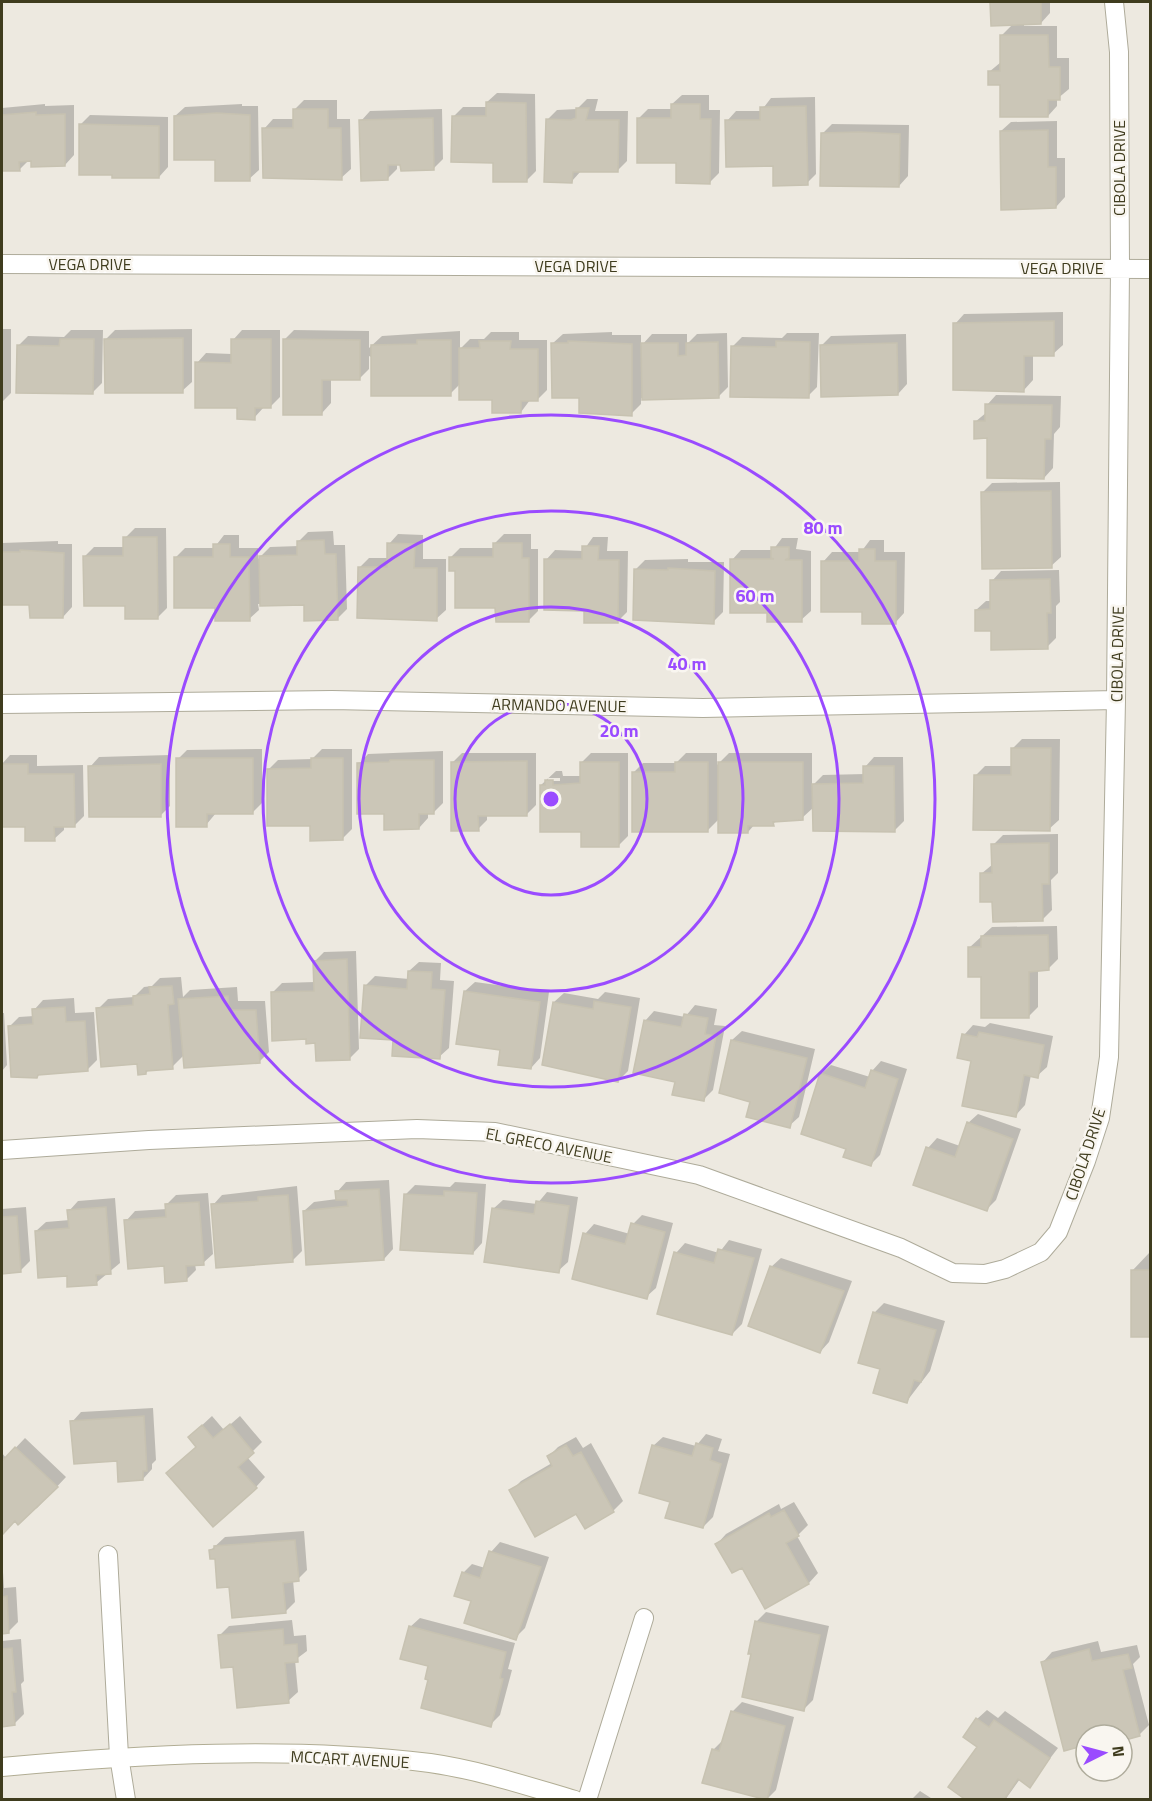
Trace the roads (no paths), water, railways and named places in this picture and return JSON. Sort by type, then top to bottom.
[{"type":"street","name":"CIBOLA DRIVE","points":[[1005,1269],[1041,1252],[1059,1232],[1100,1118],[1109,1057],[1116,700],[1120,269],[1119,52],[1114,2]]},
{"type":"street","name":"VEGA DRIVE","points":[[2,264],[1150,269]]},
{"type":"street","name":"ARMANDO AVENUE","points":[[2,704],[332,700],[703,708],[1116,700]]},
{"type":"street","name":"EL GRECO AVENUE","points":[[2,1150],[149,1140],[417,1129],[495,1131],[699,1175],[901,1248],[953,1273],[985,1274],[1005,1269]]},
{"type":"street","points":[[108,1555],[119,1756],[126,1800]]},
{"type":"street","points":[[588,1800],[644,1618]]},
{"type":"street","name":"MCCART AVENUE","points":[[2,1767],[119,1756],[283,1755],[430,1763],[478,1772],[576,1800]]}]
